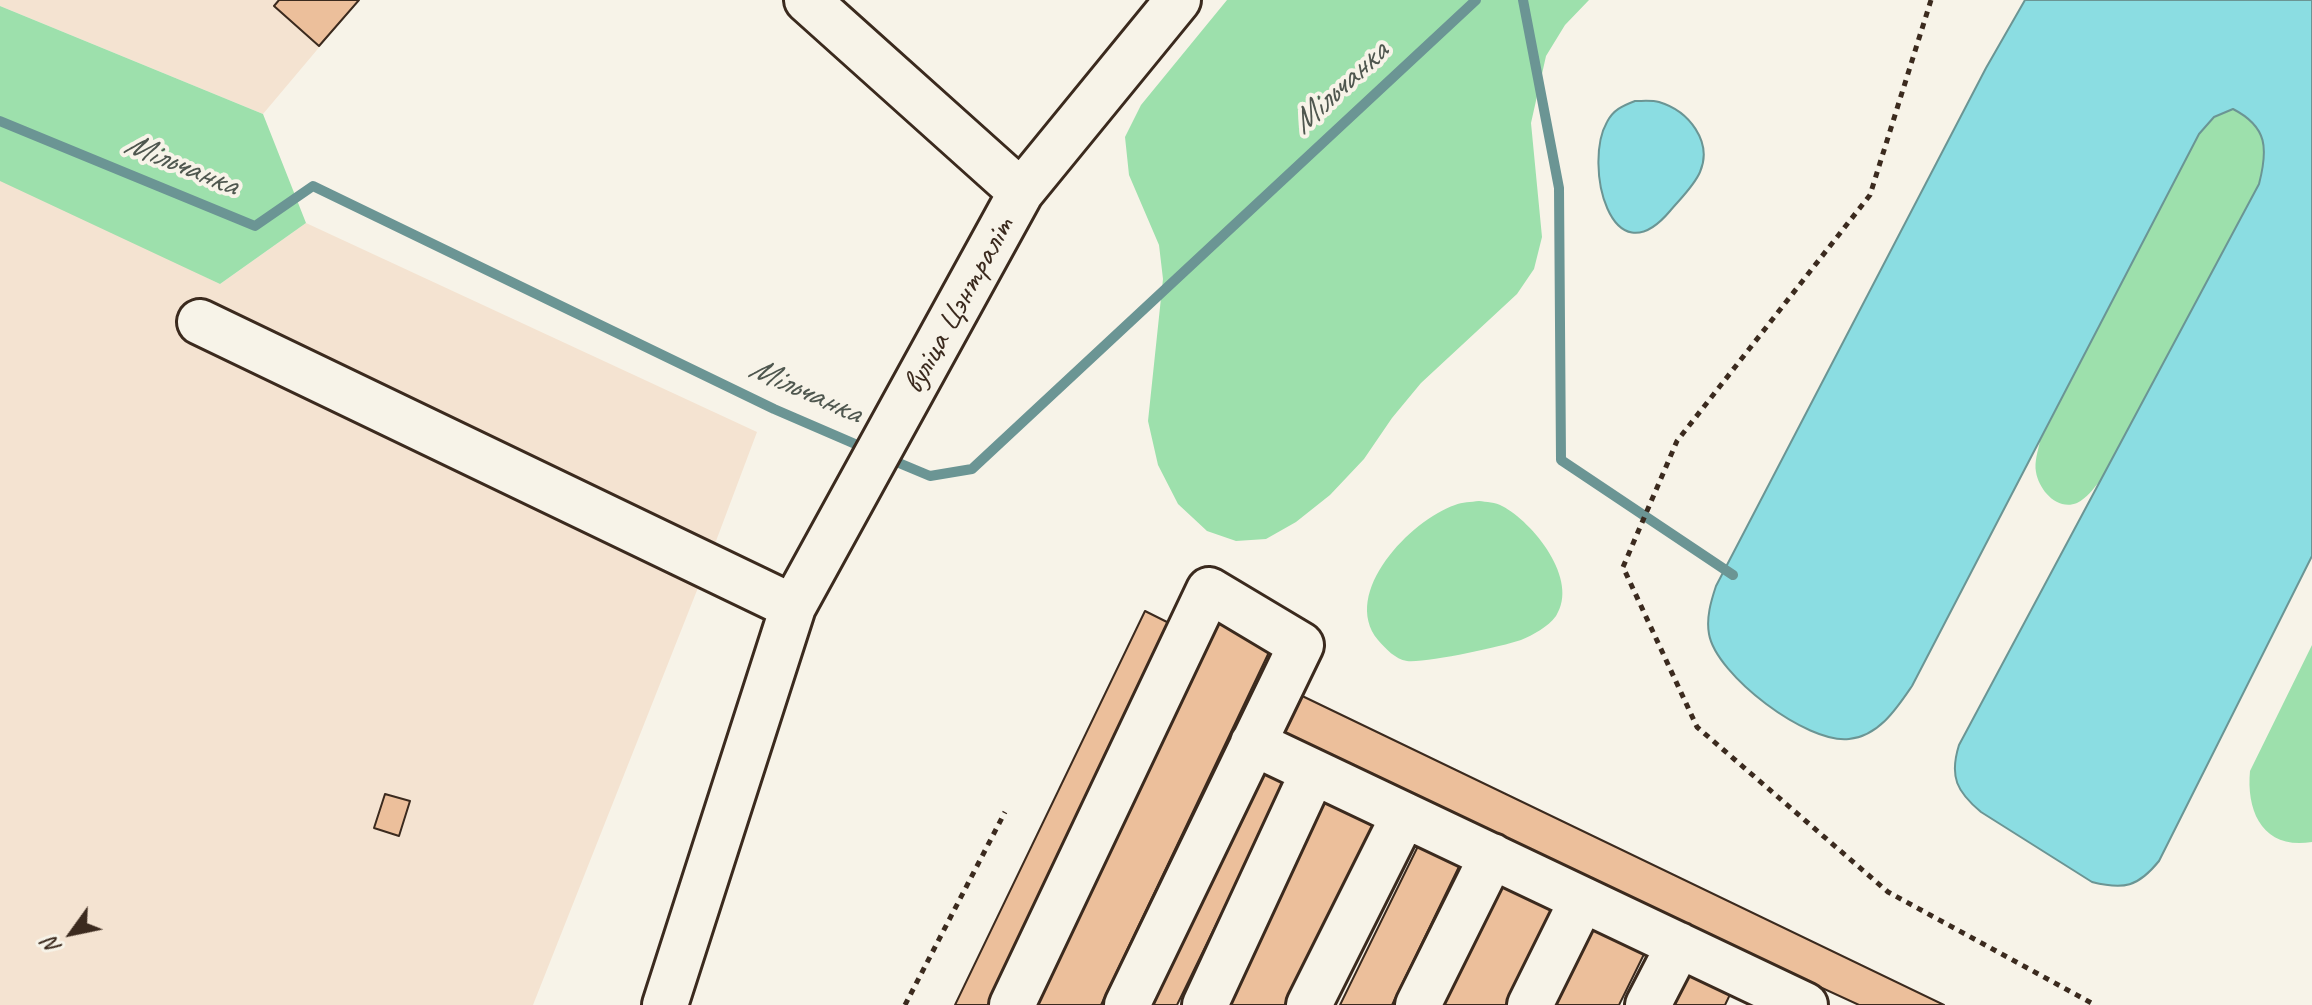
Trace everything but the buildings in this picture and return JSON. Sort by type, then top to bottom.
[{"type":"street","points":[[807,0],[1021,192]]},
{"type":"street","name":"вуліца Цэнтраліт","points":[[665,1005],[793,607],[1021,192],[1178,0]]},
{"type":"street","points":[[200,322],[793,607]]},
{"type":"street","points":[[1012,1005],[1209,590],[1301,645],[1127,1005]]},
{"type":"street","points":[[1253,743],[1679,945],[1751,994],[1805,1005]]},
{"type":"street","points":[[1205,1005],[1313,772]]},
{"type":"street","points":[[1309,1005],[1404,815]]},
{"type":"street","points":[[1418,1005],[1492,856]]},
{"type":"street","points":[[1530,1005],[1582,900]]},
{"type":"street","points":[[1648,1005],[1679,945]]},
{"type":"path","points":[[1931,0],[1870,195],[1677,441],[1623,567],[1697,727],[1888,892],[2095,1005]]},
{"type":"path","points":[[905,1005],[1005,812]]},
{"type":"shaded area","points":[[0,0],[359,0],[263,114],[0,6]]},
{"type":"shaded area","points":[[0,175],[220,284],[306,223],[757,432],[533,1005],[0,1005]]},
{"type":"green space","points":[[1227,0],[1589,0],[1565,25],[1546,56],[1531,123],[1542,237],[1534,269],[1517,294],[1421,383],[1364,459],[1330,495],[1296,522],[1266,539],[1236,541],[1207,531],[1178,504],[1158,465],[1148,421],[1163,279],[1159,245],[1129,175],[1125,137],[1141,105]]},
{"type":"green space","points":[[0,6],[263,114],[306,223],[220,284],[0,181]]},
{"type":"green space","points":[[2233,109],[2254,124],[2263,140],[2264,160],[2259,184],[2100,481],[2077,503],[2070,505],[2056,501],[2045,492],[2036,472],[2040,441],[2199,134],[2214,117]]},
{"type":"green space","points":[[1479,501],[1497,504],[1514,514],[1539,538],[1550,554],[1562,586],[1562,602],[1556,616],[1535,633],[1511,643],[1430,660],[1407,661],[1399,658],[1378,640],[1369,621],[1368,601],[1374,581],[1386,560],[1419,526],[1455,505]]},
{"type":"green space","points":[[2312,645],[2312,842],[2295,843],[2270,834],[2255,814],[2251,801],[2250,771]]},
{"type":"water","points":[[2025,0],[2312,0],[2312,556],[2159,861],[2137,881],[2122,886],[2092,882],[1981,812],[1966,798],[1957,783],[1956,756],[1959,745],[2259,184],[2264,160],[2262,140],[2259,131],[2245,116],[2233,109],[2214,117],[2199,134],[1912,686],[1886,720],[1869,733],[1849,739],[1831,738],[1788,719],[1745,687],[1728,668],[1715,650],[1708,628],[1716,586],[1986,68]]},
{"type":"water","points":[[1635,101],[1659,102],[1689,120],[1701,139],[1703,161],[1694,182],[1670,211],[1649,229],[1632,233],[1618,225],[1607,208],[1598,163],[1600,141],[1609,118],[1618,109]]},
{"type":"waterway","name":"Мільчанка","points":[[887,458],[930,476],[972,469],[1476,0]]},
{"type":"waterway","points":[[1523,0],[1559,188],[1561,460],[1733,575]]},
{"type":"waterway","name":"Мільчанка","points":[[0,121],[255,226],[313,186],[774,409],[869,450]]}]
